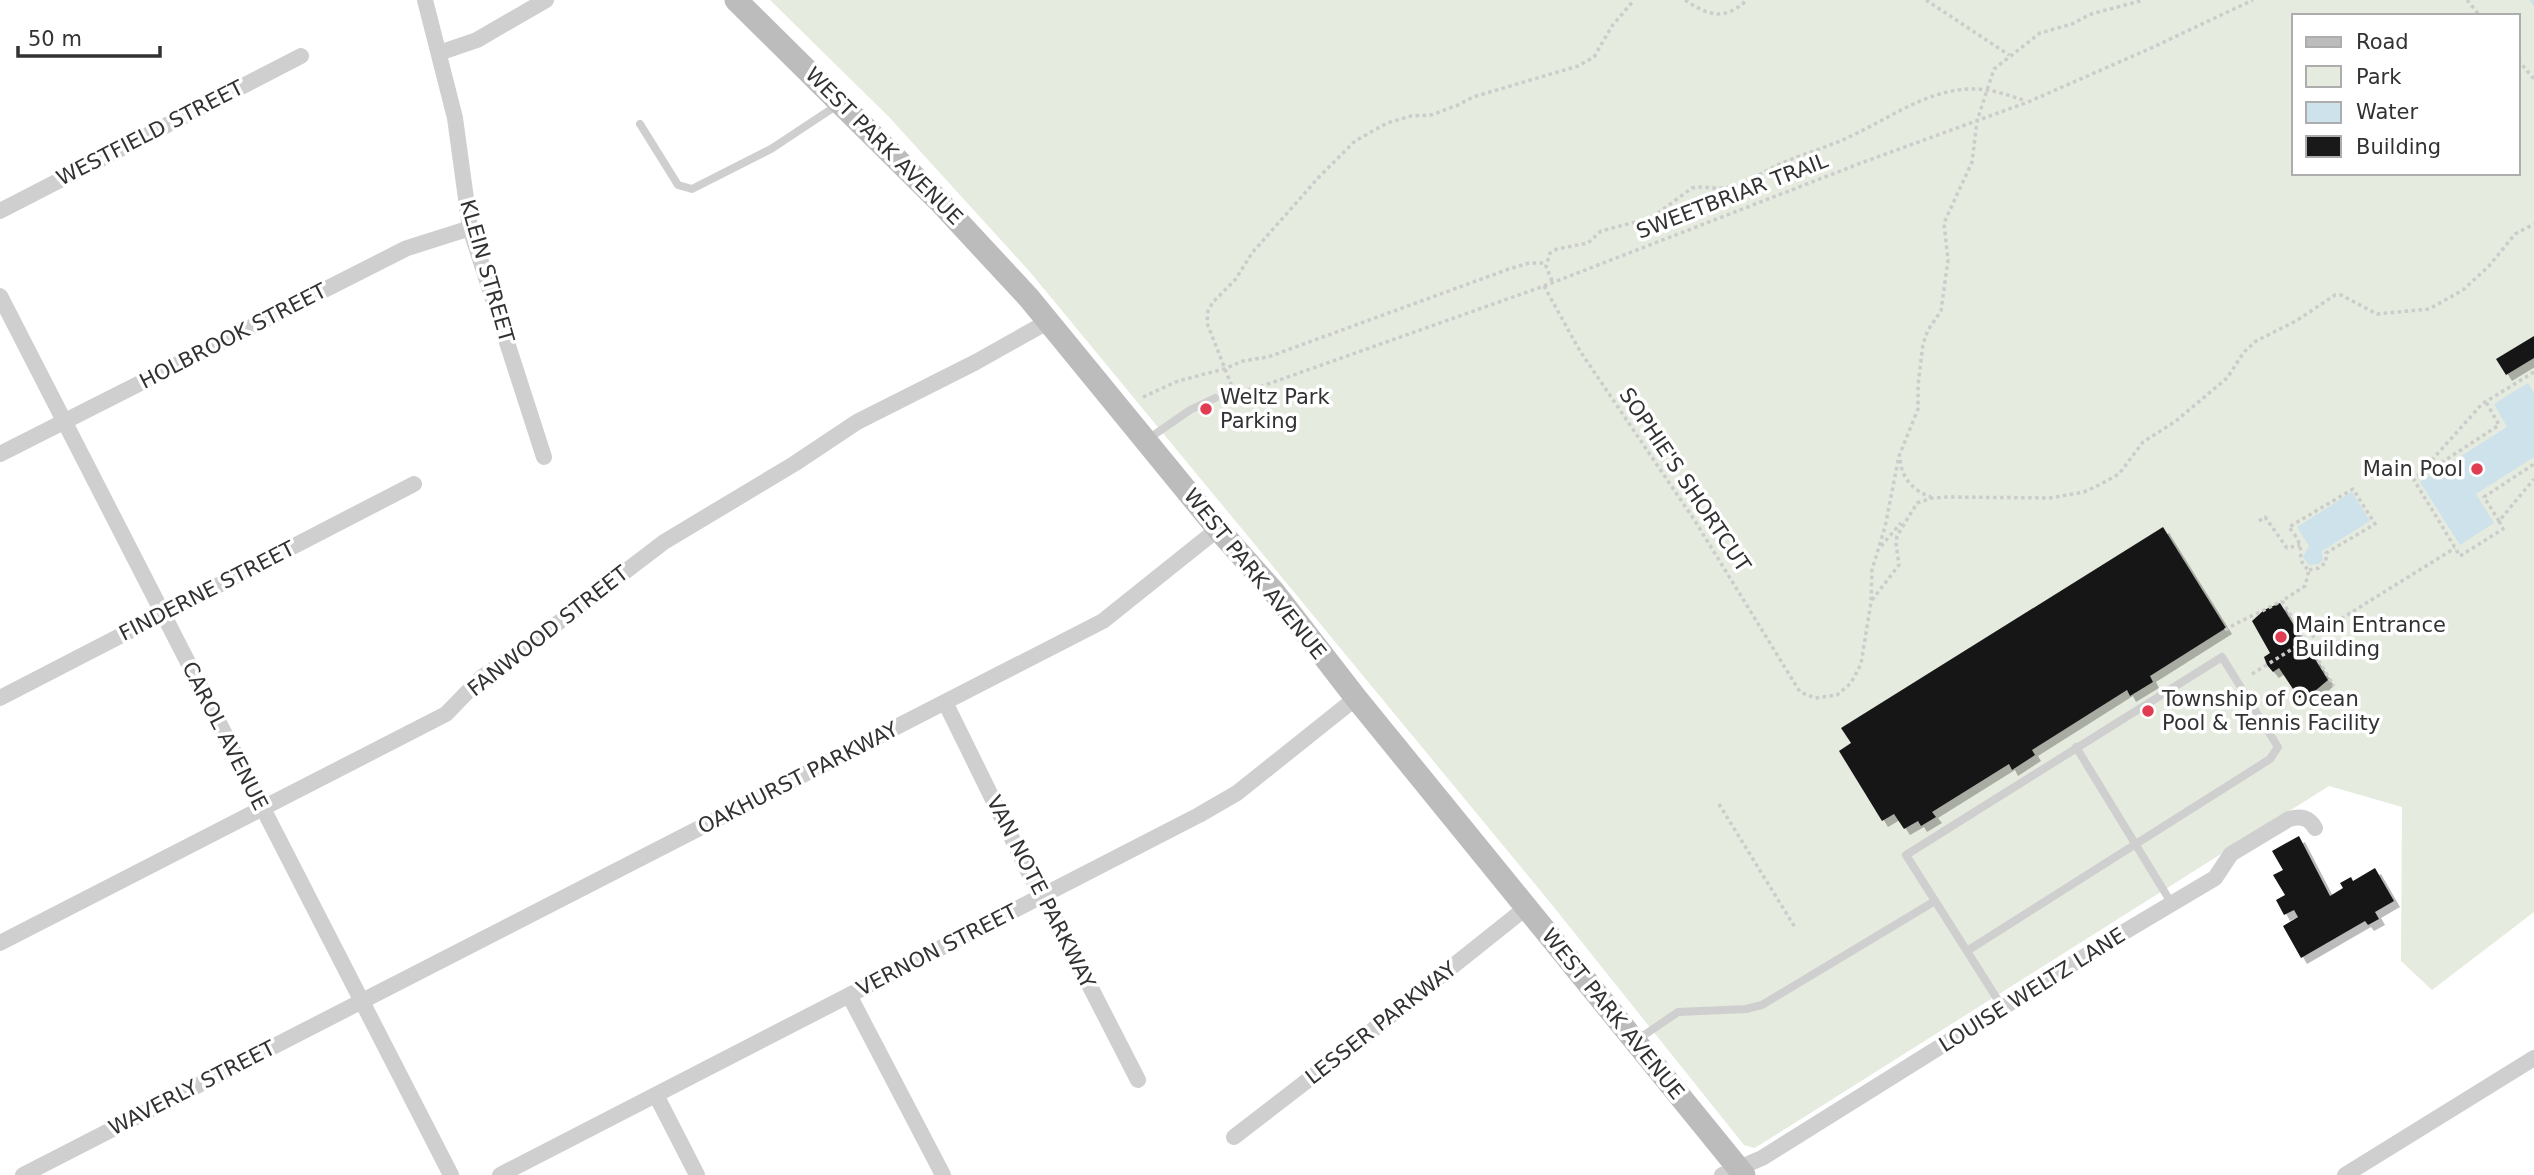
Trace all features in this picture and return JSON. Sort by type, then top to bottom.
[{"type":"street","name":"KLEIN STREET","points":[[425,0],[455,118],[470,228],[544,457]]},
{"type":"street","points":[[439,53],[477,40],[546,0]]},
{"type":"street","name":"WEST PARK AVENUE","points":[[736,0],[940,201],[1049,321],[1218,529],[1275,592],[1356,698],[1636,1041],[1735,1173]]},
{"type":"street","name":"WESTFIELD STREET","points":[[0,211],[301,56]]},
{"type":"street","name":"HOLBROOK STREET","points":[[0,454],[407,248],[470,228]]},
{"type":"street","name":"CAROL AVENUE","points":[[0,296],[451,1175]]},
{"type":"street","name":"FANWOOD STREET","points":[[0,943],[446,714],[482,677],[529,645],[664,542],[794,464],[857,422],[976,362],[1049,321]]},
{"type":"street","name":"FINDERNE STREET","points":[[0,698],[414,484]]},
{"type":"street","name":"OAKHURST PARKWAY","points":[[362,1002],[1103,621],[1218,529]]},
{"type":"street","name":"VERNON STREET","points":[[500,1175],[1199,815],[1237,793],[1356,698]]},
{"type":"street","name":"VAN NOTE PARKWAY","points":[[945,702],[1138,1080]]},
{"type":"street","name":"LOUISE WELTZ LANE","points":[[1735,1173],[2215,878],[2231,854],[2289,819],[2298,816],[2306,818],[2315,828]]},
{"type":"street","name":"LESSER PARKWAY","points":[[1234,1138],[1527,907]]},
{"type":"street","points":[[849,995],[943,1175]]},
{"type":"street","name":"WAVERLY STREET","points":[[23,1175],[362,1002]]},
{"type":"street","points":[[2345,1175],[2534,1058]]},
{"type":"street","points":[[656,1095],[697,1175]]},
{"type":"lane","points":[[640,124],[678,185],[692,189],[771,149],[841,103]]},
{"type":"lane","points":[[1146,441],[1190,410],[1214,398]]},
{"type":"lane","points":[[1967,951],[2270,759],[2278,747],[2222,657],[1906,855],[2003,1008]]},
{"type":"lane","points":[[2076,747],[2172,904]]},
{"type":"lane","points":[[1636,1041],[1678,1012],[1738,1010],[1762,1005],[1936,901]]},
{"type":"path","points":[[1234,391],[1207,323],[1208,311],[1213,302],[1235,281],[1252,253],[1355,141],[1387,123],[1411,116],[1431,115],[1458,106],[1473,97],[1578,66],[1594,57],[1612,26],[1634,0]]},
{"type":"path","points":[[1685,0],[1710,14],[1734,10],[1747,0]]},
{"type":"path","points":[[1926,0],[2009,55]]},
{"type":"path","points":[[1871,602],[1871,579],[1885,527],[1899,456],[1918,409],[1918,385],[1925,337],[1941,311],[1948,260],[1944,223],[1972,162],[1977,121],[1994,69],[2040,33],[2072,24],[2091,14],[2144,0]]},
{"type":"path","name":"SWEETBRIAR TRAIL","points":[[1214,398],[1234,391],[1254,389],[1544,286],[2028,102],[2253,0]]},
{"type":"path","points":[[2467,0],[2478,14]]},
{"type":"path","points":[[2520,62],[2534,79]]},
{"type":"path","points":[[1553,282],[1546,264],[1550,253],[1588,243],[1601,231],[1651,218],[1692,188],[1700,186],[1725,189],[1737,186],[1779,164],[1853,135],[1919,102],[1954,90],[1985,90],[2028,102]]},
{"type":"path","points":[[1877,550],[1917,503],[1933,498],[2050,498],[2091,489],[2119,474],[2143,442],[2176,421],[2227,378],[2244,352],[2256,341],[2296,321],[2334,295],[2340,295],[2377,314],[2403,313],[2438,305],[2457,294],[2485,271],[2515,234],[2534,224]]},
{"type":"path","points":[[1143,397],[1178,382],[1243,361],[1268,358],[1509,269],[1528,263],[1546,264]]},
{"type":"path","name":"SOPHIE'S SHORTCUT","points":[[1544,286],[1580,351],[1695,520],[1800,692],[1815,698],[1830,698],[1851,683],[1861,664],[1871,602]]},
{"type":"path","points":[[2414,480],[2486,402],[2534,373]]},
{"type":"path","points":[[2414,480],[2499,425],[2486,402]]},
{"type":"path","points":[[1899,456],[1908,482],[1919,492],[1933,498]]},
{"type":"path","points":[[2414,480],[2460,556],[2503,529],[2484,497],[2534,464]]},
{"type":"path","points":[[2499,521],[2534,479]]},
{"type":"path","points":[[2353,489],[2375,524],[2326,554],[2326,562],[2319,568],[2309,570],[2303,566],[2299,556],[2300,545],[2289,527],[2353,489]]},
{"type":"path","points":[[1871,602],[1899,565],[1896,543],[1907,517]]},
{"type":"path","points":[[2259,521],[2265,517],[2287,548],[2300,545]]},
{"type":"path","points":[[2252,674],[2455,548]]},
{"type":"path","points":[[2225,630],[2242,619],[2252,618],[2305,586],[2309,570]]},
{"type":"path","points":[[2282,601],[2334,686]]},
{"type":"path","points":[[1719,804],[1796,929]]},
{"type":"green space","points":[[770,0],[2534,0],[2534,912],[2432,990],[2401,961],[2402,807],[2329,786],[1758,1146],[1754,1148],[1744,1145],[1553,906],[1030,272],[889,117]]},
{"type":"water","name":"Main Pool","points":[[2528,383],[2534,393],[2534,457],[2476,494],[2494,523],[2460,545],[2420,482],[2507,427],[2494,404]]},
{"type":"water","points":[[2352,492],[2370,521],[2322,551],[2323,560],[2319,564],[2309,565],[2303,557],[2309,546],[2297,527]]},
{"type":"building","points":[[2534,336],[2534,358],[2506,375],[2496,359]]},
{"type":"building","points":[[2163,527],[2226,628],[2150,676],[2153,682],[2130,696],[2127,690],[2032,750],[2035,755],[2012,770],[2009,764],[1932,812],[1936,817],[1921,826],[1918,821],[1904,829],[1894,814],[1882,821],[1839,751],[1851,743],[1841,728]]},
{"type":"building","name":"Main Entrance Building","points":[[2280,603],[2328,680],[2315,691],[2299,698],[2279,668],[2273,672],[2267,665],[2264,657],[2270,653],[2252,621],[2264,610]]},
{"type":"building","points":[[2299,836],[2330,896],[2343,888],[2340,883],[2351,877],[2353,881],[2375,868],[2394,901],[2375,912],[2379,919],[2368,925],[2365,921],[2301,958],[2283,926],[2298,917],[2294,910],[2284,915],[2276,900],[2285,895],[2273,875],[2283,870],[2272,851]]},
{"type":"place","name":"Weltz Park Parking","points":[[1206,409]]},
{"type":"place","name":"Main Pool","points":[[2477,469]]},
{"type":"place","name":"Main Entrance Building","points":[[2281,637]]},
{"type":"place","name":"Township of Ocean Pool & Tennis Facility","points":[[2148,711]]}]
